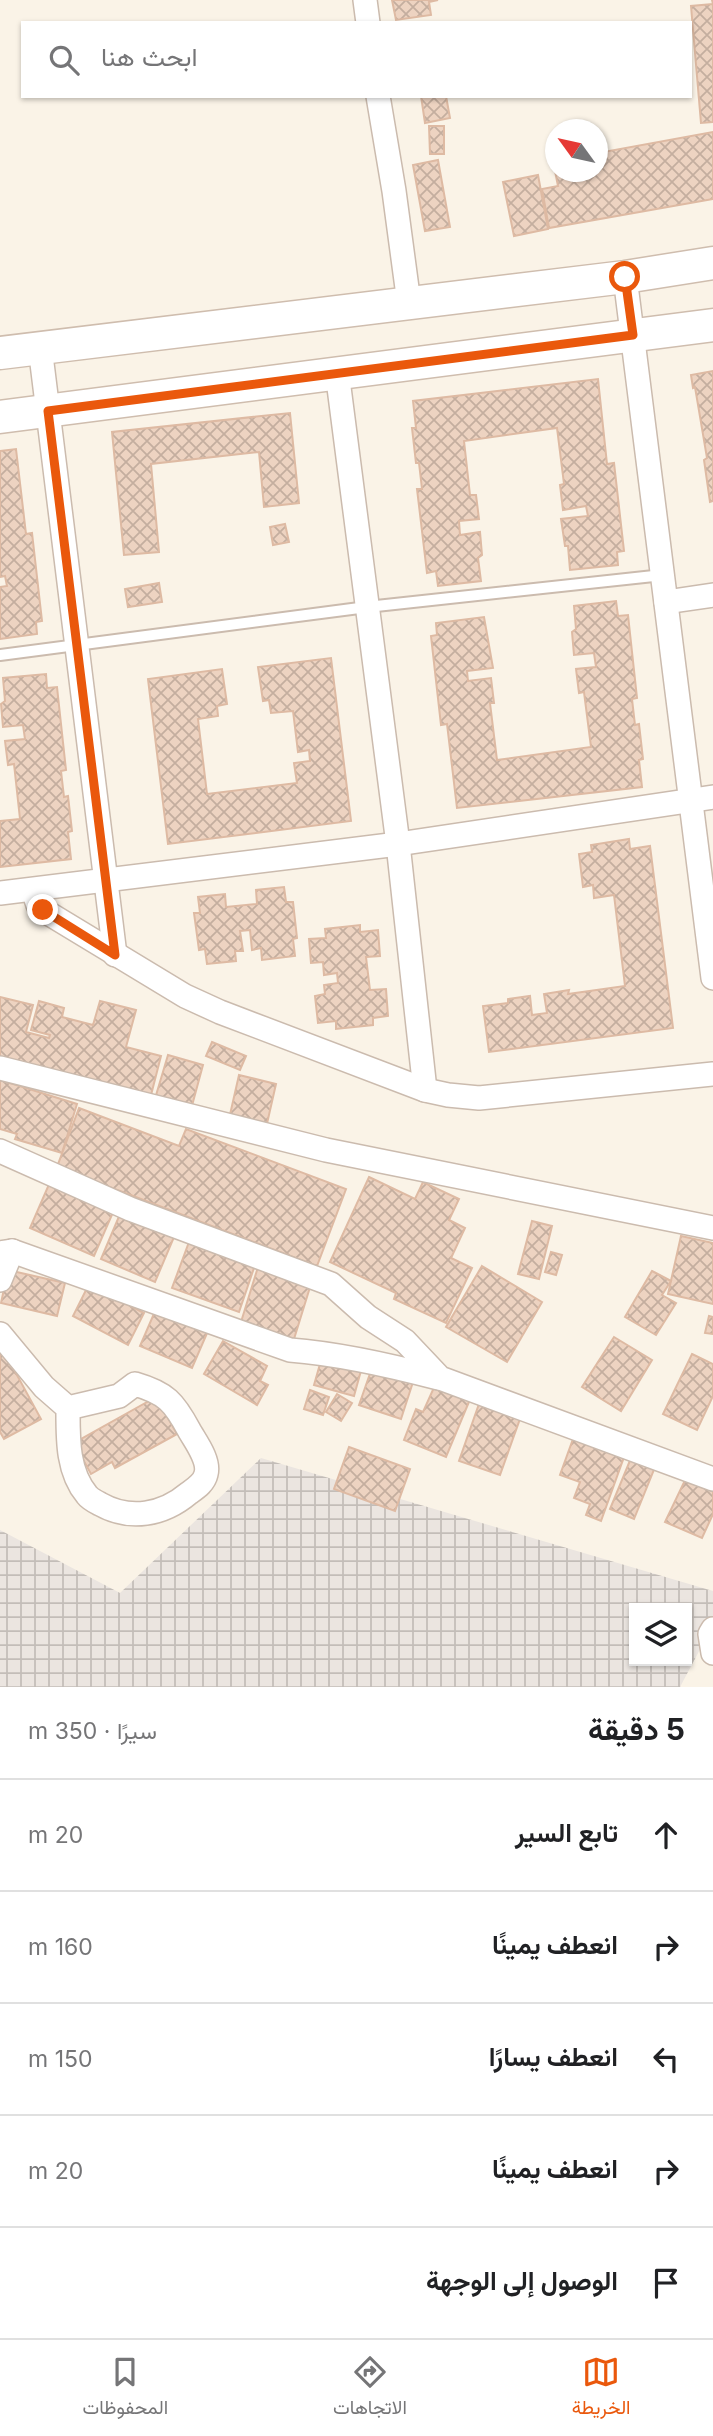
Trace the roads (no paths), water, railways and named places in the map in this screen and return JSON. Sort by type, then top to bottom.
[{"type":"street","points":[[365,0],[368,21]]},
{"type":"street","points":[[378,98],[409,303]]},
{"type":"street","points":[[0,353],[40,346],[625,277],[713,263]]},
{"type":"street","points":[[625,277],[666,602],[702,798],[713,978]]},
{"type":"street","points":[[0,417],[713,325]]},
{"type":"street","points":[[40,346],[115,955]]},
{"type":"street","points":[[337,372],[398,844],[425,1090]]},
{"type":"street","points":[[666,602],[713,595]]},
{"type":"street","points":[[0,893],[398,844],[702,798]]},
{"type":"street","points":[[33,890],[40,908],[185,996],[220,1012],[425,1090],[479,1098],[713,1074]]},
{"type":"street","points":[[0,1068],[326,1150],[713,1228]]},
{"type":"street","points":[[0,1151],[130,1209],[331,1284],[368,1317],[405,1341],[440,1378]]},
{"type":"street","points":[[0,1280],[6,1252],[290,1350],[383,1363],[440,1378],[713,1479]]},
{"type":"street","points":[[0,1334],[44,1387],[68,1408],[68,1444],[74,1473],[88,1497],[109,1509],[131,1514],[156,1513],[185,1497],[201,1484],[207,1472],[205,1458],[178,1409],[158,1390],[135,1384],[119,1396],[68,1408]]},
{"type":"street","points":[[713,1629],[710,1634],[713,1653]]},
{"type":"lane","points":[[0,655],[367,607],[663,575]]}]
